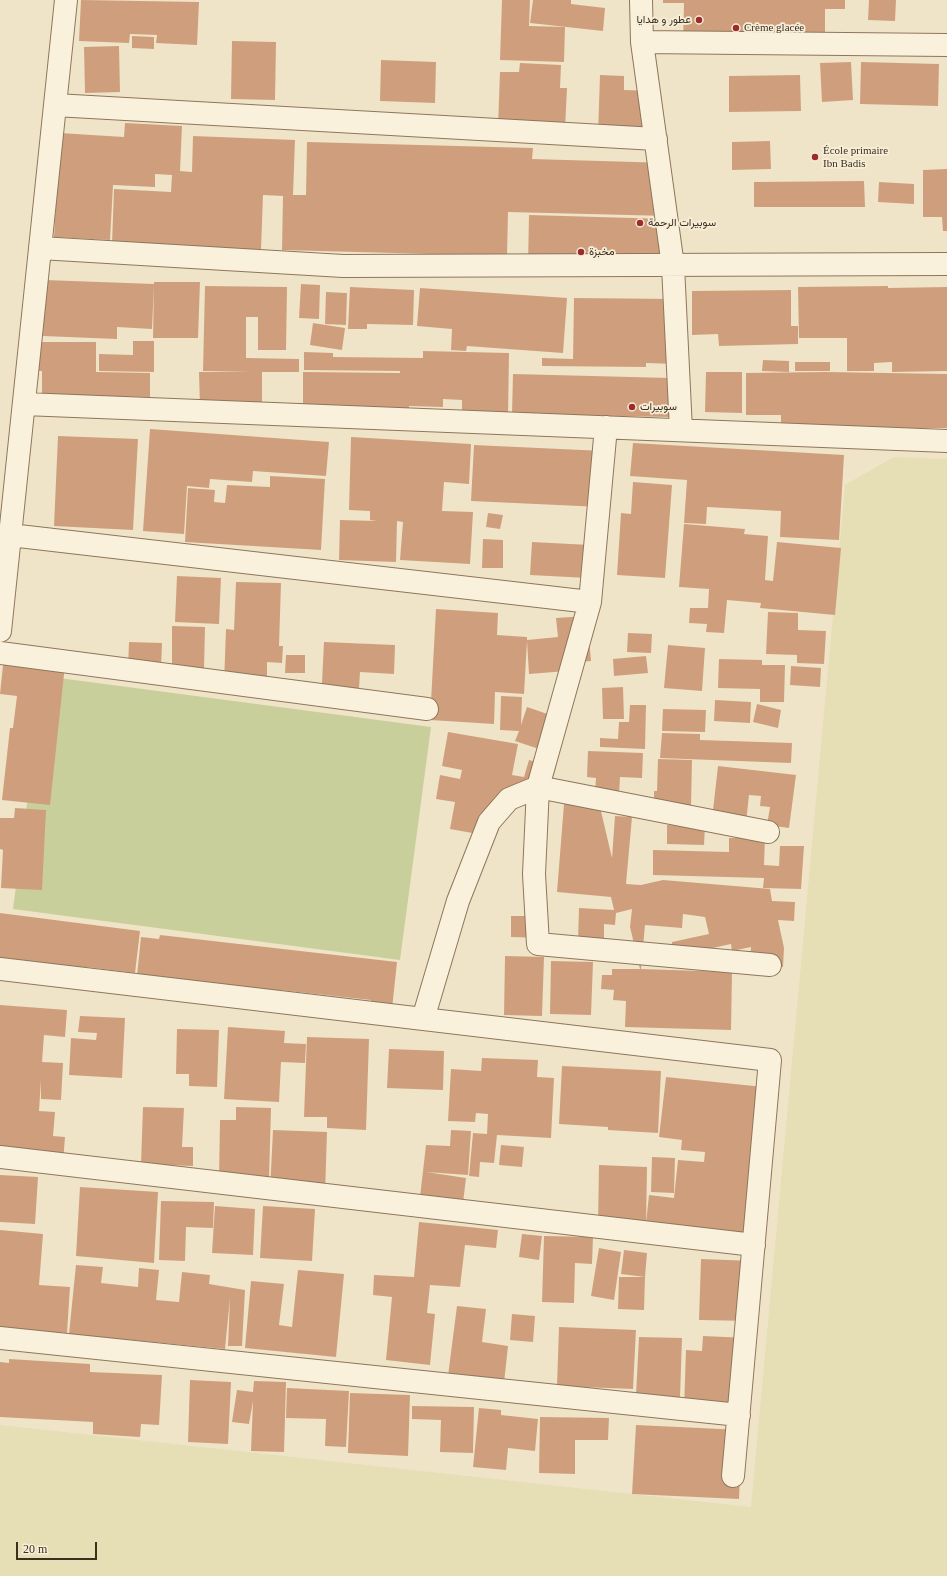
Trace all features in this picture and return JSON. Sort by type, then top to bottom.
[{"type":"street","points":[[0,631],[66,0]]},
{"type":"street","points":[[641,0],[642,42],[674,266],[681,430]]},
{"type":"street","points":[[642,42],[947,45]]},
{"type":"street","points":[[55,105],[656,139]]},
{"type":"street","points":[[40,248],[343,266],[947,264]]},
{"type":"street","points":[[24,404],[606,426],[947,441]]},
{"type":"street","points":[[606,426],[590,602],[538,787],[534,874],[538,944],[770,964]]},
{"type":"street","points":[[10,535],[590,602]]},
{"type":"street","points":[[0,653],[427,709]]},
{"type":"street","points":[[424,1019],[458,902],[489,822],[509,799],[538,787],[768,832]]},
{"type":"street","points":[[0,969],[770,1060],[733,1476]]},
{"type":"street","points":[[0,1157],[754,1245]]},
{"type":"street","points":[[0,1338],[739,1415]]},
{"type":"shaded area","points":[[894,457],[947,459],[947,1576],[0,1576],[0,1425],[751,1507],[845,485]]},
{"type":"green space","points":[[44,676],[431,727],[400,960],[13,909]]},
{"type":"building","points":[[81,0],[199,2],[197,45],[156,43],[157,35],[130,34],[129,43],[79,41]]},
{"type":"building","points":[[502,0],[530,0],[529,26],[565,27],[564,62],[500,60]]},
{"type":"building","points":[[533,0],[571,0],[571,4],[605,8],[603,31],[530,23]]},
{"type":"building","points":[[663,0],[845,0],[845,9],[825,9],[825,35],[683,46],[684,3],[663,3]]},
{"type":"building","points":[[869,0],[896,0],[895,21],[868,20]]},
{"type":"building","points":[[132,36],[154,37],[154,49],[132,48]]},
{"type":"building","points":[[232,41],[276,42],[275,100],[231,99]]},
{"type":"building","points":[[119,46],[120,92],[85,93],[84,47]]},
{"type":"building","points":[[381,60],[436,62],[435,103],[380,101]]},
{"type":"building","points":[[851,62],[853,100],[822,102],[820,63]]},
{"type":"building","points":[[861,62],[939,64],[938,106],[860,104]]},
{"type":"building","points":[[520,63],[561,65],[560,88],[567,88],[565,129],[498,127],[500,72],[519,72]]},
{"type":"building","points":[[600,75],[624,76],[624,90],[656,91],[654,138],[598,135]]},
{"type":"building","points":[[800,75],[801,111],[729,112],[729,76]]},
{"type":"building","points":[[125,123],[182,126],[180,171],[192,172],[193,136],[295,140],[293,195],[306,195],[307,142],[533,148],[532,159],[669,163],[668,216],[508,212],[507,256],[282,250],[283,196],[263,195],[261,250],[112,244],[114,189],[171,192],[172,175],[155,174],[155,187],[113,185],[110,240],[54,237],[60,133],[124,137]]},
{"type":"building","points":[[770,141],[771,169],[732,170],[732,142]]},
{"type":"building","points":[[947,169],[947,231],[943,231],[942,217],[923,217],[923,170]]},
{"type":"building","points":[[864,181],[865,207],[754,207],[754,182]]},
{"type":"building","points":[[879,182],[914,184],[914,204],[878,202]]},
{"type":"building","points":[[529,215],[668,219],[667,269],[528,265]]},
{"type":"building","points":[[45,280],[154,284],[152,329],[117,327],[117,339],[43,336]]},
{"type":"building","points":[[154,282],[200,282],[198,338],[153,338]]},
{"type":"building","points":[[301,284],[320,285],[319,319],[299,318]]},
{"type":"building","points":[[205,286],[287,287],[286,350],[258,350],[258,317],[246,317],[246,358],[299,359],[299,372],[262,372],[262,407],[200,408],[199,372],[252,372],[203,371]]},
{"type":"building","points":[[888,286],[888,288],[947,287],[947,371],[892,372],[892,362],[874,363],[874,371],[847,371],[847,338],[799,338],[798,287]]},
{"type":"building","points":[[350,287],[414,290],[413,325],[367,324],[367,329],[348,329]]},
{"type":"building","points":[[420,288],[567,298],[563,353],[467,346],[466,351],[451,350],[452,329],[417,326]]},
{"type":"building","points":[[791,290],[791,326],[798,326],[798,344],[719,346],[718,334],[692,335],[692,291]]},
{"type":"building","points":[[326,292],[347,293],[346,325],[325,324]]},
{"type":"building","points":[[574,298],[676,299],[675,364],[646,363],[646,367],[542,366],[542,358],[573,359]]},
{"type":"building","points":[[313,323],[345,328],[342,350],[310,345]]},
{"type":"building","points":[[133,341],[154,341],[154,372],[99,371],[99,354],[133,355]]},
{"type":"building","points":[[37,342],[96,342],[96,372],[150,373],[150,397],[42,395],[42,371],[37,371]]},
{"type":"building","points":[[423,351],[509,353],[508,417],[462,417],[462,400],[443,399],[443,407],[409,406],[409,411],[303,410],[303,372],[400,373],[400,371],[304,370],[304,352],[333,353],[333,357],[423,358]]},
{"type":"building","points":[[763,360],[789,361],[789,372],[762,371]]},
{"type":"building","points":[[795,362],[830,362],[830,371],[795,371]]},
{"type":"building","points":[[706,372],[742,372],[742,413],[705,412]]},
{"type":"building","points":[[826,372],[947,374],[947,428],[781,428],[781,415],[746,415],[746,373]]},
{"type":"building","points":[[513,374],[671,378],[671,417],[512,414]]},
{"type":"building","points":[[150,429],[329,442],[326,476],[253,471],[252,482],[210,479],[209,488],[187,486],[184,534],[143,531]]},
{"type":"building","points":[[58,436],[138,439],[133,530],[54,526]]},
{"type":"building","points":[[351,437],[471,444],[469,484],[444,482],[442,511],[473,512],[470,564],[400,560],[403,522],[397,521],[396,562],[339,560],[340,520],[377,521],[370,520],[370,511],[349,510]]},
{"type":"building","points":[[633,443],[844,455],[839,540],[780,537],[781,511],[707,507],[706,524],[684,523],[687,480],[630,476]]},
{"type":"building","points":[[474,445],[604,451],[601,507],[471,501]]},
{"type":"building","points":[[270,476],[325,479],[321,550],[185,542],[188,488],[215,490],[214,502],[225,503],[227,485],[270,487]]},
{"type":"building","points":[[633,482],[672,485],[665,578],[617,575],[621,513],[631,514]]},
{"type":"building","points":[[488,513],[503,515],[500,529],[486,527]]},
{"type":"building","points":[[684,524],[745,529],[744,534],[768,536],[765,580],[773,581],[777,542],[841,548],[835,615],[760,608],[761,603],[727,600],[724,633],[706,632],[707,624],[689,623],[690,608],[708,608],[709,589],[679,587]]},
{"type":"building","points":[[483,539],[503,540],[503,568],[482,568]]},
{"type":"building","points":[[532,542],[590,545],[588,578],[530,575]]},
{"type":"building","points":[[177,576],[221,578],[219,624],[175,622]]},
{"type":"building","points":[[236,582],[281,583],[279,646],[283,646],[282,663],[267,662],[267,677],[224,684],[226,629],[234,630]]},
{"type":"building","points":[[436,609],[498,613],[497,635],[527,637],[527,640],[558,637],[556,618],[587,616],[591,661],[566,663],[567,671],[529,674],[527,641],[524,694],[495,692],[494,724],[430,720]]},
{"type":"building","points":[[768,612],[798,613],[798,630],[826,631],[824,664],[797,663],[797,655],[766,654]]},
{"type":"building","points":[[172,626],[205,627],[204,669],[172,669]]},
{"type":"building","points":[[628,633],[652,634],[651,653],[627,652]]},
{"type":"building","points":[[129,642],[162,643],[161,669],[128,668]]},
{"type":"building","points":[[324,642],[395,645],[394,674],[360,672],[358,705],[321,703]]},
{"type":"building","points":[[668,645],[705,648],[702,691],[664,688]]},
{"type":"building","points":[[286,655],[305,655],[305,673],[285,673]]},
{"type":"building","points":[[4,656],[65,665],[50,805],[2,800],[10,728],[13,728],[17,696],[0,694]]},
{"type":"building","points":[[646,656],[648,673],[614,676],[613,659]]},
{"type":"building","points":[[719,659],[762,660],[762,665],[785,665],[784,702],[760,702],[760,689],[718,688]]},
{"type":"building","points":[[791,666],[821,668],[820,687],[790,685]]},
{"type":"building","points":[[623,687],[624,719],[603,719],[602,688]]},
{"type":"building","points":[[501,696],[522,697],[521,725],[527,707],[565,720],[554,754],[515,741],[519,731],[500,730]]},
{"type":"building","points":[[715,700],[751,702],[750,723],[714,721]]},
{"type":"building","points":[[757,704],[781,710],[778,728],[753,722]]},
{"type":"building","points":[[630,705],[646,705],[645,749],[600,747],[600,738],[618,739],[619,722],[629,722]]},
{"type":"building","points":[[663,709],[706,710],[705,732],[662,731]]},
{"type":"building","points":[[448,732],[518,744],[512,775],[524,777],[529,760],[556,767],[551,785],[528,779],[524,800],[511,798],[489,836],[450,829],[455,802],[436,799],[440,775],[460,779],[462,770],[442,766]]},
{"type":"building","points":[[662,733],[700,734],[700,740],[792,743],[791,763],[660,758]]},
{"type":"building","points":[[588,751],[643,753],[642,778],[620,777],[619,795],[595,793],[596,778],[587,777]]},
{"type":"building","points":[[658,759],[692,760],[691,807],[654,806],[654,791],[657,791]]},
{"type":"building","points":[[718,766],[796,775],[789,828],[767,825],[770,807],[760,806],[761,796],[749,795],[746,823],[712,819]]},
{"type":"building","points":[[564,804],[600,807],[612,858],[615,816],[632,817],[626,884],[641,885],[663,880],[770,889],[772,901],[795,902],[794,921],[778,920],[784,948],[783,967],[750,964],[751,947],[732,951],[731,944],[671,957],[672,942],[709,934],[705,917],[683,914],[682,928],[645,925],[641,969],[732,972],[731,1030],[625,1027],[626,1001],[613,1000],[614,990],[601,989],[602,975],[612,975],[612,969],[640,969],[630,927],[632,909],[616,913],[615,925],[604,924],[604,942],[578,941],[579,908],[614,910],[611,897],[557,892]]},
{"type":"building","points":[[15,808],[46,810],[42,890],[1,888],[3,850],[0,849],[0,818],[14,818]]},
{"type":"building","points":[[667,825],[705,826],[704,845],[667,844]]},
{"type":"building","points":[[729,838],[765,838],[764,865],[779,866],[780,846],[804,846],[801,889],[763,888],[764,878],[653,875],[653,850],[729,852]]},
{"type":"building","points":[[0,913],[140,931],[135,973],[87,967],[86,972],[0,961]]},
{"type":"building","points":[[511,916],[545,916],[544,938],[511,937]]},
{"type":"building","points":[[160,935],[397,962],[392,1009],[371,1006],[371,1000],[280,990],[280,993],[137,976],[141,937],[159,939]]},
{"type":"building","points":[[505,956],[544,957],[542,1016],[504,1015]]},
{"type":"building","points":[[551,961],[593,962],[591,1015],[550,1014]]},
{"type":"building","points":[[0,1005],[67,1010],[65,1037],[44,1035],[42,1062],[63,1063],[61,1100],[41,1099],[41,1080],[39,1111],[55,1112],[53,1136],[65,1137],[63,1162],[0,1157]]},
{"type":"building","points":[[80,1016],[125,1018],[122,1078],[69,1075],[71,1038],[96,1040],[97,1033],[78,1032]]},
{"type":"building","points":[[228,1027],[285,1031],[284,1043],[306,1044],[305,1063],[281,1062],[279,1102],[224,1099]]},
{"type":"building","points":[[177,1029],[219,1030],[217,1087],[189,1086],[189,1074],[176,1074]]},
{"type":"building","points":[[307,1037],[369,1039],[366,1130],[327,1128],[327,1117],[304,1117]]},
{"type":"building","points":[[389,1049],[444,1051],[443,1090],[387,1088]]},
{"type":"building","points":[[482,1058],[538,1060],[537,1077],[554,1078],[551,1138],[497,1135],[494,1163],[480,1162],[479,1177],[469,1176],[473,1133],[487,1134],[488,1114],[476,1113],[475,1122],[448,1121],[451,1069],[481,1071]]},
{"type":"building","points":[[562,1066],[661,1071],[658,1133],[608,1130],[608,1127],[559,1124]]},
{"type":"building","points":[[666,1077],[774,1088],[759,1245],[645,1233],[649,1195],[674,1198],[678,1160],[704,1162],[705,1152],[681,1150],[682,1140],[659,1137]]},
{"type":"building","points":[[143,1107],[184,1108],[182,1147],[193,1147],[193,1166],[141,1164]]},
{"type":"building","points":[[236,1107],[271,1108],[269,1179],[219,1178],[220,1120],[236,1120]]},
{"type":"building","points":[[273,1130],[327,1132],[325,1194],[270,1191]]},
{"type":"building","points":[[451,1130],[471,1131],[468,1175],[426,1172],[466,1178],[463,1203],[420,1197],[426,1145],[450,1146]]},
{"type":"building","points":[[501,1145],[524,1147],[522,1167],[499,1165]]},
{"type":"building","points":[[652,1157],[675,1158],[674,1193],[651,1192]]},
{"type":"building","points":[[599,1165],[647,1167],[646,1226],[598,1225]]},
{"type":"building","points":[[0,1175],[38,1177],[35,1224],[0,1222]]},
{"type":"building","points":[[80,1187],[158,1192],[154,1263],[76,1256]]},
{"type":"building","points":[[161,1201],[214,1202],[213,1228],[186,1227],[185,1261],[159,1260]]},
{"type":"building","points":[[215,1206],[255,1209],[253,1255],[212,1253]]},
{"type":"building","points":[[263,1206],[315,1209],[312,1261],[260,1258]]},
{"type":"building","points":[[419,1222],[498,1230],[496,1248],[465,1245],[460,1287],[430,1285],[427,1313],[435,1314],[430,1365],[386,1360],[392,1297],[373,1295],[374,1275],[414,1277]]},
{"type":"building","points":[[0,1230],[43,1234],[39,1285],[70,1287],[67,1333],[0,1328]]},
{"type":"building","points":[[522,1234],[542,1236],[539,1260],[519,1257]]},
{"type":"building","points":[[544,1236],[593,1237],[592,1264],[575,1263],[574,1303],[542,1302]]},
{"type":"building","points":[[599,1248],[621,1252],[614,1300],[591,1296]]},
{"type":"building","points":[[624,1250],[647,1253],[645,1277],[621,1274]]},
{"type":"building","points":[[701,1259],[754,1261],[752,1321],[699,1320]]},
{"type":"building","points":[[76,1265],[103,1267],[101,1283],[138,1287],[139,1268],[159,1270],[156,1300],[179,1302],[182,1272],[210,1275],[209,1284],[245,1290],[242,1346],[228,1346],[230,1298],[225,1349],[69,1334]]},
{"type":"building","points":[[298,1270],[344,1274],[336,1357],[245,1348],[251,1281],[284,1284],[279,1325],[292,1327]]},
{"type":"building","points":[[619,1277],[645,1277],[644,1310],[618,1309]]},
{"type":"building","points":[[457,1306],[486,1309],[482,1342],[508,1346],[504,1383],[448,1376]]},
{"type":"building","points":[[512,1314],[535,1316],[533,1342],[510,1340]]},
{"type":"building","points":[[559,1327],[636,1330],[633,1389],[557,1386]]},
{"type":"building","points":[[703,1336],[748,1338],[746,1411],[684,1409],[686,1350],[702,1351]]},
{"type":"building","points":[[639,1337],[682,1338],[680,1397],[636,1395]]},
{"type":"building","points":[[9,1359],[90,1364],[90,1372],[162,1375],[159,1425],[141,1424],[140,1437],[93,1434],[93,1422],[0,1417],[0,1362],[9,1363]]},
{"type":"building","points":[[190,1380],[231,1382],[228,1444],[188,1442]]},
{"type":"building","points":[[254,1381],[286,1382],[284,1452],[251,1451],[253,1401],[249,1424],[232,1422],[237,1390],[253,1392]]},
{"type":"building","points":[[287,1388],[349,1391],[346,1447],[325,1446],[326,1419],[286,1418]]},
{"type":"building","points":[[350,1393],[410,1395],[408,1456],[348,1453]]},
{"type":"building","points":[[412,1406],[474,1407],[473,1453],[440,1452],[441,1420],[412,1419]]},
{"type":"building","points":[[479,1408],[501,1410],[501,1415],[538,1419],[535,1451],[508,1448],[506,1470],[473,1467]]},
{"type":"building","points":[[540,1417],[609,1418],[608,1440],[575,1440],[575,1474],[539,1473]]},
{"type":"building","points":[[636,1425],[742,1430],[739,1499],[632,1494]]},
{"type":"place","name":"عطور و هدايا","points":[[699,20]]},
{"type":"place","name":"Crème glacée","points":[[736,28]]},
{"type":"place","name":"École primaire Ibn Badis","points":[[815,157]]},
{"type":"place","name":"سوبيرات الرحمة","points":[[640,223]]},
{"type":"place","name":"مخبزة","points":[[581,252]]},
{"type":"place","name":"سوبيرات","points":[[632,407]]}]
